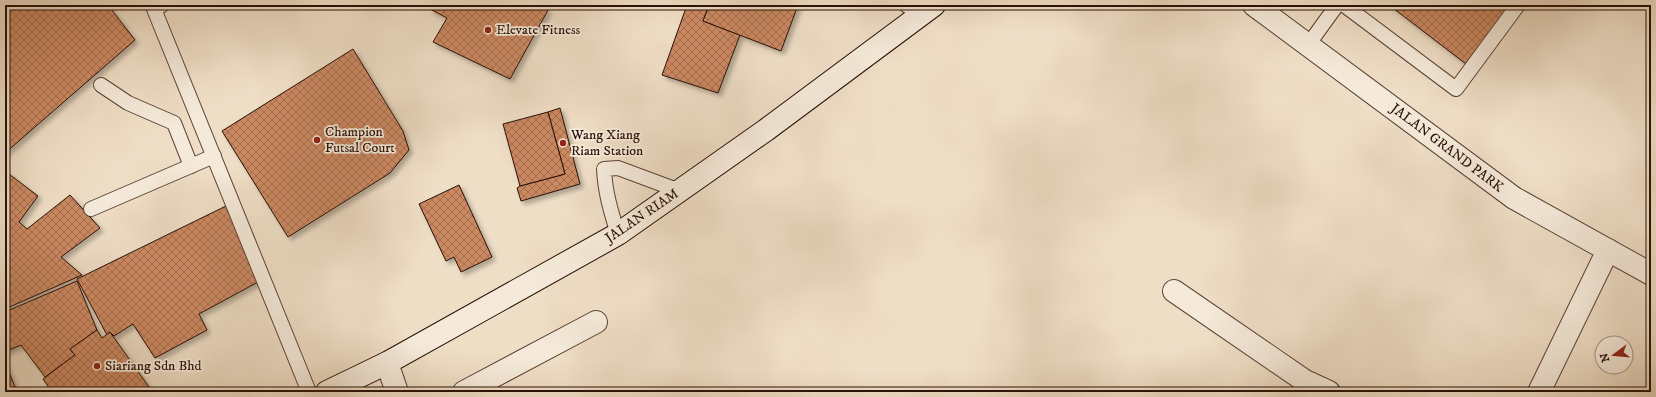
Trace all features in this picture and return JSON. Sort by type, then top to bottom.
[{"type":"street","name":"JALAN GRAND PARK","points":[[1254,5],[1514,198],[1651,274]]},
{"type":"street","name":"JALAN RIAM","points":[[327,392],[387,363],[618,234],[766,130],[920,8]]},
{"type":"street","points":[[1539,392],[1608,250]]},
{"type":"street","points":[[1174,291],[1305,381],[1329,392]]},
{"type":"street","points":[[464,392],[596,322]]},
{"type":"street","points":[[387,363],[397,392]]},
{"type":"lane","points":[[162,5],[154,9],[309,392]]},
{"type":"lane","points":[[1308,45],[1337,5]]},
{"type":"lane","points":[[1344,5],[1456,89],[1518,5]]},
{"type":"lane","points":[[101,85],[128,103],[174,123],[191,166]]},
{"type":"lane","points":[[91,209],[214,156]]},
{"type":"lane","points":[[618,234],[608,200],[604,169],[618,168],[680,191]]},
{"type":"building","points":[[5,5],[108,5],[135,40],[5,153]]},
{"type":"building","name":"Elevate Fitness","points":[[432,5],[538,5],[548,10],[510,79],[433,42],[447,18],[430,9]]},
{"type":"building","points":[[687,5],[709,5],[703,21],[740,35],[718,93],[662,75]]},
{"type":"building","points":[[709,5],[798,5],[781,51],[703,21]]},
{"type":"building","points":[[1389,5],[1511,5],[1466,64]]},
{"type":"building","name":"Champion Futsal Court","points":[[353,49],[403,131],[409,150],[390,173],[288,237],[222,131]]},
{"type":"building","name":"Wang Xiang Riam Station","points":[[560,108],[580,184],[521,201],[517,188],[520,186],[565,174],[548,112]]},
{"type":"building","points":[[548,112],[565,174],[520,186],[503,124]]},
{"type":"building","points":[[5,171],[38,196],[19,222],[27,229],[70,195],[100,228],[61,257],[82,275],[5,309]]},
{"type":"building","points":[[459,185],[492,257],[461,272],[454,257],[446,261],[419,204]]},
{"type":"building","points":[[228,205],[258,282],[199,314],[207,330],[155,358],[133,324],[114,336],[110,332],[107,335],[77,279]]},
{"type":"building","points":[[77,281],[97,330],[70,349],[75,355],[45,377],[21,345],[5,352],[5,312]]},
{"type":"building","name":"Siariang Sdn Bhd","points":[[97,330],[102,338],[110,332],[149,387],[142,392],[52,392],[43,379],[75,355],[70,349]]},
{"type":"building","points":[[5,362],[17,392],[5,392]]},
{"type":"place","name":"Elevate Fitness","points":[[488,30]]},
{"type":"place","name":"Champion Futsal Court","points":[[317,140]]},
{"type":"place","name":"Wang Xiang Riam Station","points":[[563,143]]},
{"type":"place","name":"Siariang Sdn Bhd","points":[[97,366]]}]
